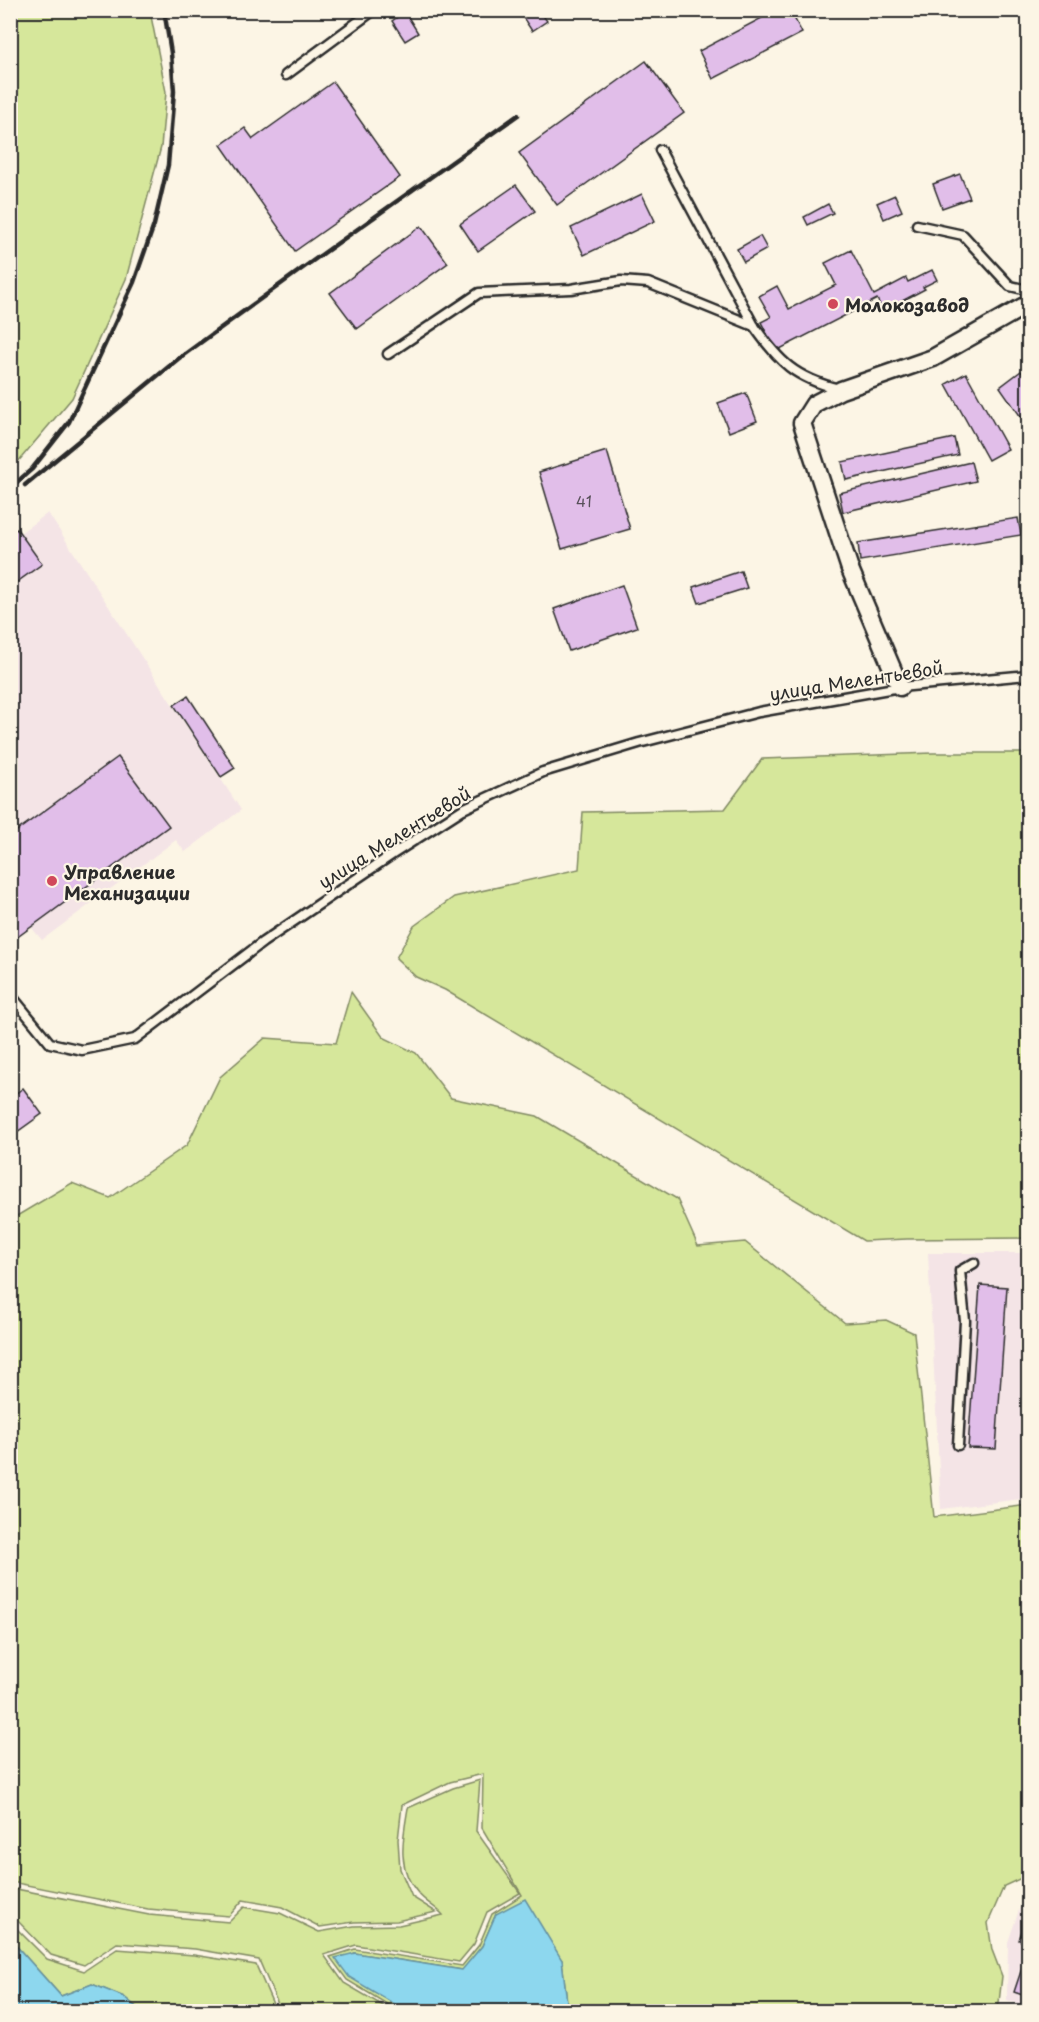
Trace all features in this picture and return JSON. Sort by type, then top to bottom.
[{"type":"street","points":[[900,687],[850,568],[802,423],[814,404],[841,390],[933,358],[1029,304]]},
{"type":"lane","points":[[286,75],[374,10]]},
{"type":"lane","points":[[660,150],[753,326],[772,352],[785,364],[818,384],[841,390]]},
{"type":"lane","points":[[917,225],[963,235],[1010,285],[1029,290]]},
{"type":"lane","points":[[388,354],[479,293],[571,289],[621,281],[648,283],[753,326]]},
{"type":"lane","name":"улица Мелентьевой","points":[[10,994],[51,1043],[82,1050],[135,1039],[263,942],[393,854],[463,809],[533,777],[639,743],[759,712],[900,687],[1029,675]]},
{"type":"lane","points":[[958,1445],[965,1321],[960,1271],[974,1263]]},
{"type":"shaded area","name":"Управление Механизации","points":[[48,513],[241,810],[185,852],[176,840],[42,940],[31,927],[12,941],[10,533],[17,529],[20,533]]},
{"type":"shaded area","points":[[928,1253],[1028,1253],[1028,1498],[941,1509]]},
{"type":"shaded area","points":[[1028,1884],[1028,2007],[1007,2000],[1008,1942]]},
{"type":"green space","points":[[11,10],[150,11],[166,92],[161,147],[126,279],[72,398],[11,470]]},
{"type":"green space","points":[[933,753],[1028,753],[1028,1238],[864,1241],[445,990],[416,977],[396,958],[414,926],[454,897],[579,869],[583,812],[725,809],[762,759]]},
{"type":"green space","points":[[351,992],[383,1037],[416,1053],[451,1098],[537,1116],[677,1199],[698,1246],[745,1242],[845,1323],[886,1320],[914,1333],[934,1517],[1028,1505],[1028,1875],[1004,1886],[988,1923],[992,1950],[1002,1976],[998,2011],[568,2011],[562,1960],[496,1914],[482,1946],[463,1970],[355,1953],[395,2005],[439,2011],[395,2009],[347,1980],[330,1957],[355,1949],[462,1966],[479,1945],[492,1914],[522,1895],[482,1828],[483,1774],[450,1782],[402,1805],[398,1840],[400,1869],[412,1897],[436,1912],[397,1921],[354,1922],[320,1927],[282,1907],[243,1900],[229,1916],[148,1909],[11,1882],[10,1220],[72,1183],[110,1198],[187,1145],[220,1077],[265,1038],[336,1043]]},
{"type":"green space","points":[[480,1780],[476,1831],[520,1893],[487,1912],[474,1944],[459,1962],[356,1945],[324,1955],[344,1983],[392,2011],[281,2011],[259,1960],[195,1949],[117,1943],[84,1965],[51,1955],[11,1915],[11,1888],[149,1915],[229,1922],[244,1907],[280,1913],[319,1932],[354,1926],[399,1925],[443,1915],[421,1896],[406,1873],[403,1852],[408,1808],[453,1788]]},
{"type":"green space","points":[[10,1922],[47,1959],[84,1971],[117,1949],[194,1955],[256,1965],[276,2011],[141,2011],[124,1997],[92,1984],[61,1996],[11,1940]]},
{"type":"water","points":[[525,1899],[562,1960],[568,2011],[439,2011],[396,2005],[349,1977],[335,1958],[355,1953],[462,1970],[482,1946],[496,1914]]},
{"type":"water","points":[[11,1940],[61,1996],[92,1984],[124,1997],[141,2011],[11,2011]]},
{"type":"building","points":[[518,10],[539,10],[547,21],[532,31]]},
{"type":"building","points":[[777,10],[790,10],[802,33],[713,79],[699,51]]},
{"type":"building","points":[[405,12],[418,33],[405,41],[392,21]]},
{"type":"building","points":[[646,61],[684,113],[557,205],[519,153]]},
{"type":"building","points":[[333,82],[400,177],[295,251],[221,145],[245,128],[253,139]]},
{"type":"building","points":[[960,174],[970,198],[942,208],[933,184]]},
{"type":"building","points":[[516,185],[535,211],[478,251],[460,224]]},
{"type":"building","points":[[642,194],[655,221],[584,255],[571,228]]},
{"type":"building","points":[[895,195],[902,211],[884,219],[877,203]]},
{"type":"building","points":[[828,204],[833,213],[808,225],[804,217]]},
{"type":"building","points":[[421,226],[448,263],[357,329],[330,293]]},
{"type":"building","points":[[760,236],[767,249],[744,262],[737,249]]},
{"type":"building","name":"Молокозавод","points":[[851,250],[874,295],[906,278],[908,282],[932,270],[937,280],[923,287],[925,289],[883,311],[877,299],[776,351],[761,322],[771,317],[759,296],[777,286],[789,309],[836,285],[825,263]]},
{"type":"building","points":[[1021,371],[1028,381],[1028,427],[1000,387]]},
{"type":"building","points":[[966,373],[1008,449],[988,460],[946,384]]},
{"type":"building","points":[[746,393],[757,421],[729,432],[718,403]]},
{"type":"building","points":[[954,438],[958,455],[846,480],[842,462]]},
{"type":"building","points":[[607,451],[630,529],[562,549],[539,472]]},
{"type":"building","points":[[971,462],[976,481],[843,512],[839,493]]},
{"type":"building","points":[[1018,518],[1021,535],[860,561],[858,543]]},
{"type":"building","points":[[17,529],[42,564],[10,587],[10,533]]},
{"type":"building","points":[[741,571],[747,588],[699,603],[693,587]]},
{"type":"building","points":[[622,585],[637,627],[569,651],[554,609]]},
{"type":"building","points":[[188,696],[235,768],[221,777],[174,705]]},
{"type":"building","name":"Управление Механизации","points":[[118,757],[169,826],[12,941],[10,939],[10,836]]},
{"type":"building","points":[[23,1088],[42,1114],[10,1137],[10,1098]]},
{"type":"building","points":[[980,1285],[1007,1287],[996,1449],[968,1448]]},
{"type":"building","points":[[1028,1912],[1028,1944],[1019,1940]]},
{"type":"building","points":[[1024,1962],[1028,1964],[1028,1997],[1014,1992]]},
{"type":"railway","points":[[10,488],[32,469],[69,422],[134,282],[154,225],[168,165],[174,91],[164,10]]},
{"type":"railway","points":[[25,485],[178,359],[518,115]]},
{"type":"place","name":"Молокозавод","points":[[833,304]]},
{"type":"place","name":"Управление Механизации","points":[[52,881]]}]
